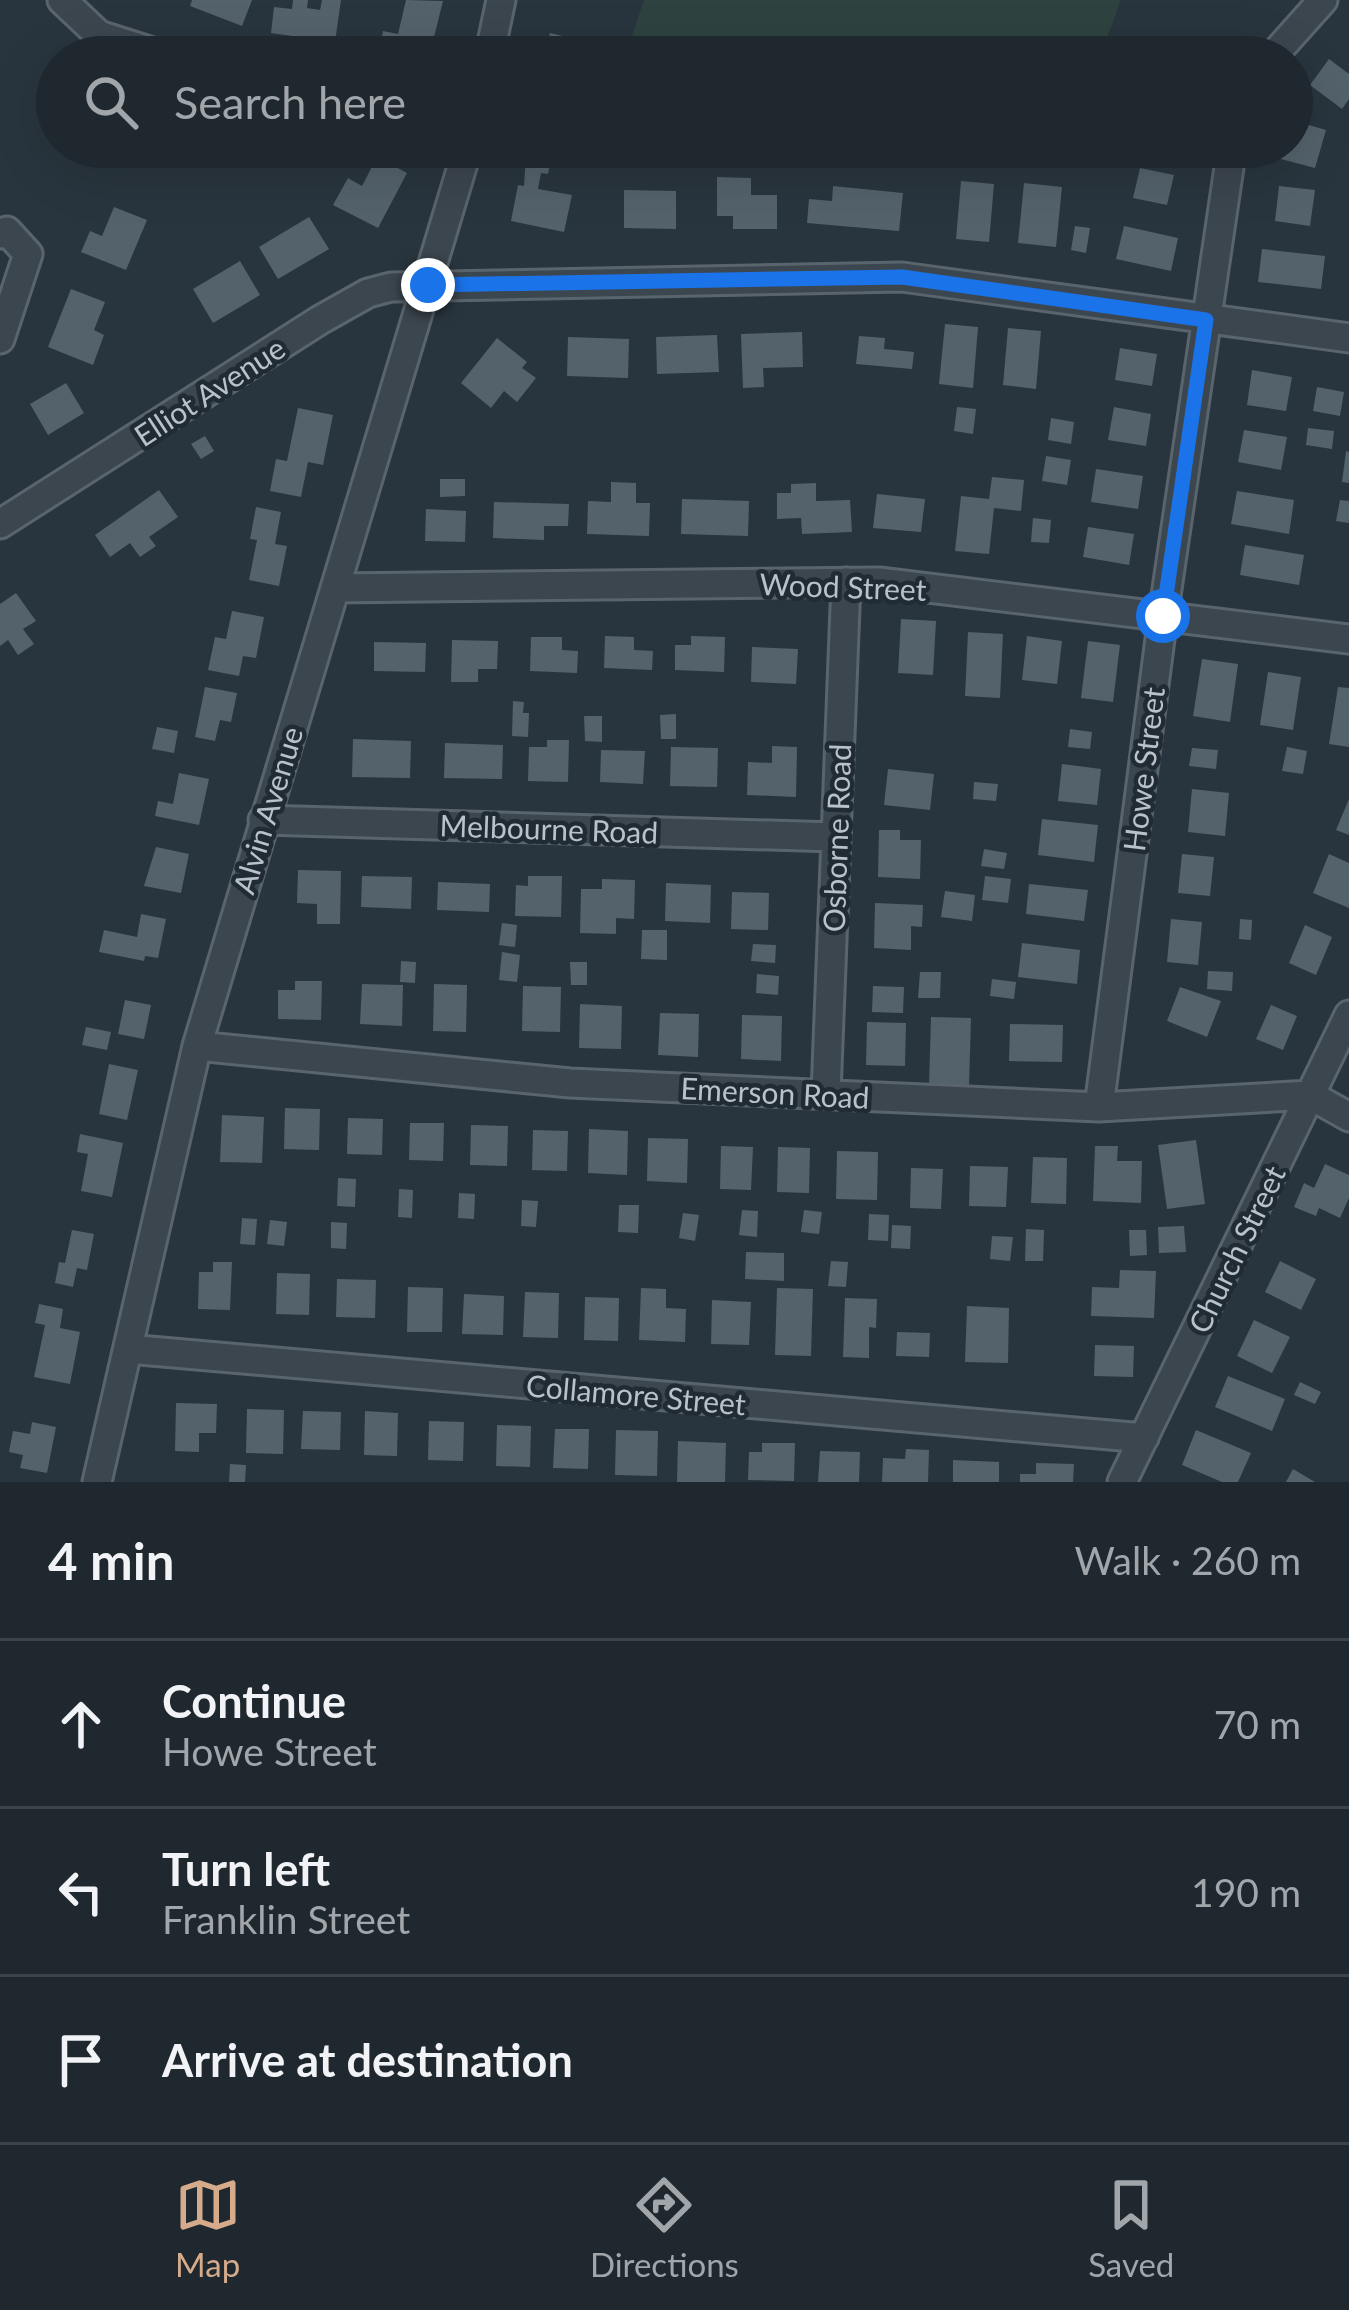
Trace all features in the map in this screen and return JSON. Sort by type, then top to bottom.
[{"type":"street","points":[[493,36],[501,0]]},
{"type":"street","points":[[1291,36],[1323,0]]},
{"type":"street","points":[[68,7],[102,36]]},
{"type":"street","name":"Alvin Avenue","points":[[97,1482],[196,1046],[462,168]]},
{"type":"street","name":"Howe Street","points":[[1099,1107],[1163,616],[1229,168]]},
{"type":"street","points":[[0,234],[7,231],[28,254],[0,339]]},
{"type":"street","name":"Elliot Avenue","points":[[0,524],[336,311],[368,293],[392,287],[902,277],[1349,338]]},
{"type":"street","name":"Wood Street","points":[[335,588],[847,582],[1349,639]]},
{"type":"street","name":"Osborne Road","points":[[826,1094],[847,582]]},
{"type":"street","name":"Melbourne Road","points":[[263,820],[835,836]]},
{"type":"street","name":"Church Street","points":[[1122,1482],[1349,1015]]},
{"type":"street","name":"Emerson Road","points":[[196,1046],[570,1083],[1099,1107],[1310,1095]]},
{"type":"street","points":[[1310,1095],[1349,1117]]},
{"type":"street","name":"Collamore Street","points":[[128,1349],[1144,1438]]},
{"type":"green space","points":[[644,0],[1121,0],[1108,36],[632,36]]},
{"type":"building","points":[[192,0],[252,0],[242,26],[190,6]]},
{"type":"building","points":[[293,0],[308,0],[307,8],[320,10],[322,0],[341,0],[336,36],[271,33],[274,7],[292,9]]},
{"type":"building","points":[[406,0],[443,1],[434,36],[382,36],[383,31],[398,34]]},
{"type":"building","points":[[1329,59],[1349,74],[1349,99],[1342,109],[1313,87]]},
{"type":"building","points":[[1313,126],[1326,130],[1313,167]]},
{"type":"building","points":[[371,168],[398,168],[407,173],[378,228],[333,205],[348,178],[362,186]]},
{"type":"building","points":[[525,168],[549,168],[548,174],[541,173],[538,189],[572,195],[564,232],[511,221],[518,185],[524,186]]},
{"type":"building","points":[[1140,168],[1174,175],[1167,205],[1133,198]]},
{"type":"building","points":[[717,177],[751,178],[751,195],[777,195],[777,229],[733,229],[733,216],[717,216]]},
{"type":"building","points":[[961,181],[994,184],[989,242],[956,239]]},
{"type":"building","points":[[1024,183],[1062,187],[1056,247],[1018,243]]},
{"type":"building","points":[[833,186],[903,193],[899,231],[807,223],[809,199],[832,201]]},
{"type":"building","points":[[1279,186],[1315,190],[1310,226],[1275,221]]},
{"type":"building","points":[[624,190],[676,191],[676,229],[624,228]]},
{"type":"building","points":[[114,207],[147,220],[126,270],[81,252],[90,231],[102,236]]},
{"type":"building","points":[[309,217],[329,249],[278,279],[259,247]]},
{"type":"building","points":[[1075,226],[1090,228],[1086,253],[1071,250]]},
{"type":"building","points":[[1124,226],[1178,238],[1171,271],[1116,259]]},
{"type":"building","points":[[1262,249],[1325,256],[1321,289],[1258,282]]},
{"type":"building","points":[[240,261],[260,295],[213,323],[193,289]]},
{"type":"building","points":[[71,289],[105,302],[94,330],[104,335],[93,365],[48,347]]},
{"type":"building","points":[[945,324],[978,327],[973,388],[939,384]]},
{"type":"building","points":[[1008,328],[1041,331],[1036,389],[1003,385]]},
{"type":"building","points":[[802,332],[803,367],[763,368],[764,387],[743,388],[741,334]]},
{"type":"building","points":[[717,335],[719,372],[657,374],[656,337]]},
{"type":"building","points":[[859,336],[885,338],[884,349],[914,352],[912,369],[856,364]]},
{"type":"building","points":[[568,337],[629,339],[628,378],[567,376]]},
{"type":"building","points":[[497,338],[527,362],[522,368],[536,378],[517,402],[504,391],[491,408],[461,383]]},
{"type":"building","points":[[1120,348],[1157,354],[1152,386],[1115,380]]},
{"type":"building","points":[[1252,370],[1292,377],[1286,411],[1247,405]]},
{"type":"building","points":[[66,383],[84,413],[48,435],[30,404]]},
{"type":"building","points":[[1317,387],[1344,392],[1340,416],[1313,411]]},
{"type":"building","points":[[957,407],[976,409],[973,434],[954,431]]},
{"type":"building","points":[[1114,407],[1151,414],[1146,446],[1108,440]]},
{"type":"building","points":[[298,408],[333,415],[323,465],[308,462],[301,497],[270,491],[276,459],[287,461]]},
{"type":"building","points":[[1051,418],[1074,422],[1071,444],[1048,440]]},
{"type":"building","points":[[1308,428],[1334,431],[1332,449],[1306,445]]},
{"type":"building","points":[[1244,430],[1287,437],[1281,470],[1238,462]]},
{"type":"building","points":[[205,436],[214,451],[201,459],[191,444]]},
{"type":"building","points":[[1349,452],[1349,483],[1342,482]]},
{"type":"building","points":[[1046,456],[1071,460],[1067,485],[1042,481]]},
{"type":"building","points":[[1096,469],[1143,476],[1138,509],[1091,502]]},
{"type":"building","points":[[992,477],[1024,480],[1021,511],[994,508],[989,554],[955,551],[961,496],[989,499]]},
{"type":"building","points":[[440,479],[465,479],[465,496],[440,497]]},
{"type":"building","points":[[611,482],[636,483],[636,503],[650,503],[649,536],[587,534],[588,501],[611,502]]},
{"type":"building","points":[[816,483],[816,501],[850,500],[852,532],[802,534],[801,518],[777,519],[777,493],[791,493],[791,484]]},
{"type":"building","points":[[159,490],[178,517],[149,537],[156,546],[140,557],[130,543],[110,557],[95,535]]},
{"type":"building","points":[[1237,491],[1294,500],[1289,534],[1231,524]]},
{"type":"building","points":[[877,494],[925,499],[921,532],[873,528]]},
{"type":"building","points":[[682,499],[749,501],[748,536],[681,534]]},
{"type":"building","points":[[1340,500],[1349,501],[1349,523],[1336,521]]},
{"type":"building","points":[[494,502],[569,504],[568,526],[544,526],[544,540],[493,538]]},
{"type":"building","points":[[256,507],[281,512],[275,544],[287,546],[279,586],[249,580],[257,540],[250,539]]},
{"type":"building","points":[[426,509],[466,511],[465,542],[425,541]]},
{"type":"building","points":[[1033,518],[1051,520],[1049,543],[1031,542]]},
{"type":"building","points":[[1088,527],[1134,534],[1129,565],[1083,557]]},
{"type":"building","points":[[1245,545],[1304,555],[1299,585],[1240,575]]},
{"type":"building","points":[[16,593],[36,621],[23,629],[34,644],[18,655],[8,640],[0,646],[0,604]]},
{"type":"building","points":[[232,611],[264,617],[256,658],[243,656],[239,676],[208,670],[215,637],[226,639]]},
{"type":"building","points":[[901,619],[936,621],[933,675],[898,673]]},
{"type":"building","points":[[968,632],[1003,634],[1000,698],[965,696]]},
{"type":"building","points":[[605,636],[634,637],[634,650],[653,651],[652,670],[604,668]]},
{"type":"building","points":[[691,636],[725,637],[724,672],[675,670],[675,645],[691,645]]},
{"type":"building","points":[[1027,636],[1062,641],[1057,684],[1022,680]]},
{"type":"building","points":[[531,637],[562,637],[562,650],[578,651],[577,673],[530,671]]},
{"type":"building","points":[[452,640],[498,641],[497,669],[478,669],[478,682],[451,682]]},
{"type":"building","points":[[1088,641],[1120,645],[1113,702],[1081,698]]},
{"type":"building","points":[[374,642],[426,643],[425,672],[374,671]]},
{"type":"building","points":[[752,647],[798,649],[796,684],[751,682]]},
{"type":"building","points":[[1202,659],[1238,664],[1230,722],[1193,716]]},
{"type":"building","points":[[1268,672],[1301,677],[1293,730],[1260,725]]},
{"type":"building","points":[[205,687],[237,693],[231,722],[220,720],[215,741],[195,737]]},
{"type":"building","points":[[1338,687],[1349,688],[1349,747],[1329,744]]},
{"type":"building","points":[[513,701],[524,702],[523,713],[529,713],[528,737],[512,736]]},
{"type":"building","points":[[676,714],[676,739],[661,739],[660,715]]},
{"type":"building","points":[[584,716],[602,716],[602,742],[585,741]]},
{"type":"building","points":[[157,727],[178,731],[174,753],[152,749]]},
{"type":"building","points":[[1070,729],[1092,732],[1090,749],[1068,747]]},
{"type":"building","points":[[353,739],[411,741],[410,778],[352,777]]},
{"type":"building","points":[[547,740],[569,740],[568,782],[528,781],[529,747],[547,747]]},
{"type":"building","points":[[445,743],[503,745],[502,779],[444,778]]},
{"type":"building","points":[[772,746],[797,747],[796,797],[747,795],[748,762],[772,763]]},
{"type":"building","points":[[671,747],[718,748],[717,787],[670,786]]},
{"type":"building","points":[[1287,747],[1307,751],[1303,774],[1282,771]]},
{"type":"building","points":[[1192,748],[1218,750],[1216,769],[1189,766]]},
{"type":"building","points":[[601,750],[645,751],[643,784],[600,782]]},
{"type":"building","points":[[1062,764],[1101,769],[1097,805],[1058,801]]},
{"type":"building","points":[[888,769],[934,774],[930,810],[884,805]]},
{"type":"building","points":[[179,773],[209,779],[199,825],[155,816],[158,801],[173,804]]},
{"type":"building","points":[[974,782],[998,784],[996,801],[973,799]]},
{"type":"building","points":[[1192,789],[1229,793],[1225,836],[1188,832]]},
{"type":"building","points":[[1349,799],[1349,835],[1336,830]]},
{"type":"building","points":[[1042,819],[1098,825],[1094,862],[1038,855]]},
{"type":"building","points":[[879,830],[900,830],[900,840],[921,840],[920,879],[878,877]]},
{"type":"building","points":[[156,847],[189,854],[181,893],[144,886]]},
{"type":"building","points":[[984,849],[1007,853],[1004,869],[981,866]]},
{"type":"building","points":[[1182,854],[1214,857],[1210,896],[1178,893]]},
{"type":"building","points":[[1329,854],[1349,863],[1349,908],[1313,893]]},
{"type":"building","points":[[298,870],[341,871],[340,924],[317,924],[317,904],[297,903]]},
{"type":"building","points":[[362,876],[412,877],[411,909],[361,907]]},
{"type":"building","points":[[528,876],[562,876],[561,917],[515,916],[516,885],[528,886]]},
{"type":"building","points":[[985,876],[1011,879],[1008,903],[982,900]]},
{"type":"building","points":[[602,879],[635,880],[634,919],[616,918],[616,934],[580,933],[581,889],[602,889]]},
{"type":"building","points":[[438,882],[490,884],[489,912],[437,910]]},
{"type":"building","points":[[666,883],[711,885],[710,923],[665,921]]},
{"type":"building","points":[[1029,884],[1088,890],[1084,921],[1026,914]]},
{"type":"building","points":[[945,891],[975,895],[972,921],[941,917]]},
{"type":"building","points":[[732,892],[769,893],[768,930],[731,929]]},
{"type":"building","points":[[875,903],[923,905],[922,927],[911,926],[911,950],[874,948]]},
{"type":"building","points":[[141,914],[166,919],[158,958],[145,956],[144,961],[99,952],[104,930],[137,937]]},
{"type":"building","points":[[1171,919],[1202,922],[1198,965],[1167,962]]},
{"type":"building","points":[[1240,919],[1252,920],[1251,940],[1239,939]]},
{"type":"building","points":[[502,923],[517,925],[515,947],[499,945]]},
{"type":"building","points":[[1305,925],[1332,937],[1316,975],[1289,963]]},
{"type":"building","points":[[642,930],[667,930],[667,960],[641,959]]},
{"type":"building","points":[[1022,943],[1080,950],[1077,984],[1018,977]]},
{"type":"building","points":[[753,944],[776,945],[775,963],[751,961]]},
{"type":"building","points":[[502,952],[520,955],[517,982],[499,980]]},
{"type":"building","points":[[401,961],[416,962],[415,983],[400,982]]},
{"type":"building","points":[[570,962],[587,962],[587,985],[571,985]]},
{"type":"building","points":[[1208,971],[1233,972],[1232,991],[1207,989]]},
{"type":"building","points":[[920,972],[941,972],[940,998],[918,998]]},
{"type":"building","points":[[757,974],[779,976],[778,995],[756,993]]},
{"type":"building","points":[[992,979],[1016,982],[1014,999],[990,996]]},
{"type":"building","points":[[295,981],[322,981],[321,1020],[278,1019],[278,990],[295,990]]},
{"type":"building","points":[[362,984],[403,985],[402,1026],[360,1024]]},
{"type":"building","points":[[434,984],[467,985],[466,1032],[433,1031]]},
{"type":"building","points":[[523,986],[561,987],[560,1032],[522,1031]]},
{"type":"building","points":[[873,986],[904,987],[903,1013],[872,1012]]},
{"type":"building","points":[[1180,987],[1221,1001],[1207,1037],[1167,1021]]},
{"type":"building","points":[[125,1000],[151,1005],[144,1039],[118,1034]]},
{"type":"building","points":[[580,1004],[622,1006],[621,1049],[579,1048]]},
{"type":"building","points":[[1271,1005],[1297,1016],[1283,1050],[1256,1039]]},
{"type":"building","points":[[660,1013],[699,1014],[698,1057],[658,1055]]},
{"type":"building","points":[[742,1015],[782,1016],[781,1061],[741,1059]]},
{"type":"building","points":[[931,1017],[971,1018],[969,1086],[929,1085]]},
{"type":"building","points":[[867,1022],[906,1023],[905,1066],[866,1065]]},
{"type":"building","points":[[1010,1024],[1063,1025],[1062,1062],[1009,1061]]},
{"type":"building","points":[[86,1027],[111,1032],[107,1050],[82,1045]]},
{"type":"building","points":[[109,1064],[138,1070],[127,1120],[99,1114]]},
{"type":"building","points":[[285,1108],[320,1109],[319,1150],[284,1149]]},
{"type":"building","points":[[222,1115],[264,1117],[262,1163],[220,1162]]},
{"type":"building","points":[[348,1118],[383,1119],[382,1155],[347,1154]]},
{"type":"building","points":[[410,1123],[444,1123],[443,1161],[409,1160]]},
{"type":"building","points":[[471,1125],[508,1126],[507,1166],[470,1165]]},
{"type":"building","points":[[589,1129],[628,1131],[627,1175],[588,1173]]},
{"type":"building","points":[[533,1130],[568,1131],[567,1171],[532,1170]]},
{"type":"building","points":[[80,1134],[123,1143],[112,1197],[81,1191],[88,1154],[77,1152]]},
{"type":"building","points":[[648,1138],[688,1139],[687,1183],[647,1181]]},
{"type":"building","points":[[1196,1140],[1205,1204],[1167,1209],[1158,1145]]},
{"type":"building","points":[[721,1146],[753,1147],[751,1190],[720,1189]]},
{"type":"building","points":[[1095,1146],[1118,1146],[1117,1161],[1142,1161],[1141,1203],[1093,1201]]},
{"type":"building","points":[[778,1147],[810,1148],[809,1193],[777,1192]]},
{"type":"building","points":[[837,1151],[878,1152],[877,1200],[836,1199]]},
{"type":"building","points":[[1033,1157],[1067,1158],[1066,1204],[1031,1203]]},
{"type":"building","points":[[1325,1164],[1349,1175],[1349,1198],[1340,1218],[1319,1208],[1316,1216],[1294,1207],[1304,1183],[1314,1188]]},
{"type":"building","points":[[970,1166],[1008,1167],[1006,1207],[969,1206]]},
{"type":"building","points":[[911,1168],[943,1169],[941,1209],[910,1208]]},
{"type":"building","points":[[338,1178],[356,1179],[355,1207],[337,1206]]},
{"type":"building","points":[[399,1189],[413,1190],[412,1218],[398,1217]]},
{"type":"building","points":[[459,1193],[475,1194],[474,1219],[458,1218]]},
{"type":"building","points":[[522,1200],[538,1201],[536,1227],[521,1226]]},
{"type":"building","points":[[619,1205],[639,1205],[638,1233],[618,1232]]},
{"type":"building","points":[[742,1210],[758,1211],[757,1237],[739,1235]]},
{"type":"building","points":[[804,1210],[822,1212],[819,1234],[801,1232]]},
{"type":"building","points":[[683,1213],[699,1215],[695,1241],[679,1238]]},
{"type":"building","points":[[869,1214],[889,1215],[888,1241],[868,1240]]},
{"type":"building","points":[[242,1218],[257,1219],[255,1245],[240,1244]]},
{"type":"building","points":[[270,1220],[287,1222],[284,1246],[267,1244]]},
{"type":"building","points":[[331,1222],[347,1223],[346,1249],[331,1248]]},
{"type":"building","points":[[892,1225],[911,1226],[910,1249],[891,1248]]},
{"type":"building","points":[[1184,1226],[1186,1252],[1159,1253],[1158,1227]]},
{"type":"building","points":[[1026,1229],[1044,1230],[1043,1261],[1025,1261]]},
{"type":"building","points":[[72,1230],[94,1234],[87,1270],[77,1268],[73,1287],[55,1283]]},
{"type":"building","points":[[1129,1230],[1146,1230],[1147,1255],[1130,1256]]},
{"type":"building","points":[[992,1236],[1013,1237],[1010,1261],[990,1259]]},
{"type":"building","points":[[746,1252],[784,1253],[784,1281],[745,1279]]},
{"type":"building","points":[[831,1261],[848,1262],[846,1287],[828,1286]]},
{"type":"building","points":[[1280,1261],[1316,1279],[1301,1310],[1265,1292]]},
{"type":"building","points":[[213,1262],[232,1262],[230,1310],[198,1309],[199,1272],[213,1272]]},
{"type":"building","points":[[1120,1270],[1156,1271],[1154,1318],[1091,1316],[1092,1287],[1119,1288]]},
{"type":"building","points":[[277,1273],[310,1274],[309,1315],[276,1314]]},
{"type":"building","points":[[337,1279],[376,1280],[375,1318],[336,1317]]},
{"type":"building","points":[[408,1287],[443,1288],[442,1332],[407,1332]]},
{"type":"building","points":[[641,1288],[666,1289],[666,1308],[686,1309],[685,1342],[639,1340]]},
{"type":"building","points":[[777,1288],[813,1289],[811,1356],[775,1355]]},
{"type":"building","points":[[525,1292],[559,1293],[558,1338],[523,1337]]},
{"type":"building","points":[[464,1294],[504,1296],[503,1335],[462,1334]]},
{"type":"building","points":[[585,1297],[619,1298],[618,1341],[584,1340]]},
{"type":"building","points":[[845,1298],[877,1299],[876,1328],[869,1327],[869,1358],[843,1357]]},
{"type":"building","points":[[712,1300],[751,1302],[749,1345],[711,1344]]},
{"type":"building","points":[[39,1304],[63,1309],[60,1328],[80,1332],[70,1384],[34,1377],[45,1325],[35,1323]]},
{"type":"building","points":[[967,1306],[1009,1308],[1008,1363],[965,1362]]},
{"type":"building","points":[[1254,1320],[1290,1337],[1272,1373],[1237,1356]]},
{"type":"building","points":[[897,1332],[930,1333],[929,1357],[896,1356]]},
{"type":"building","points":[[1095,1345],[1134,1346],[1133,1377],[1094,1376]]},
{"type":"building","points":[[1228,1376],[1285,1399],[1272,1431],[1215,1407]]},
{"type":"building","points":[[1300,1382],[1321,1392],[1315,1404],[1294,1395]]},
{"type":"building","points":[[176,1403],[217,1404],[216,1433],[199,1433],[199,1452],[175,1451]]},
{"type":"building","points":[[247,1409],[284,1410],[283,1454],[246,1453]]},
{"type":"building","points":[[303,1411],[341,1412],[340,1450],[301,1449]]},
{"type":"building","points":[[365,1411],[398,1413],[397,1456],[364,1455]]},
{"type":"building","points":[[429,1421],[464,1422],[463,1461],[428,1460]]},
{"type":"building","points":[[32,1422],[56,1427],[47,1473],[20,1468],[23,1455],[9,1452],[13,1431],[30,1434]]},
{"type":"building","points":[[497,1425],[531,1426],[530,1467],[496,1466]]},
{"type":"building","points":[[555,1429],[589,1429],[588,1469],[553,1468]]},
{"type":"building","points":[[616,1430],[658,1431],[657,1476],[615,1475]]},
{"type":"building","points":[[1196,1430],[1251,1453],[1238,1482],[1222,1482],[1182,1465]]},
{"type":"building","points":[[678,1441],[726,1443],[725,1482],[677,1482]]},
{"type":"building","points":[[762,1443],[795,1443],[794,1481],[748,1480],[749,1452],[762,1452]]},
{"type":"building","points":[[906,1449],[929,1450],[928,1482],[882,1482],[883,1458],[905,1459]]},
{"type":"building","points":[[820,1451],[860,1452],[859,1482],[818,1482]]},
{"type":"building","points":[[953,1460],[999,1462],[999,1482],[953,1482]]},
{"type":"building","points":[[1036,1463],[1074,1464],[1073,1482],[1020,1482],[1020,1474],[1036,1474]]},
{"type":"building","points":[[230,1464],[246,1465],[245,1482],[229,1482]]},
{"type":"building","points":[[1293,1469],[1315,1482],[1286,1482]]},
{"type":"route","points":[[428,285],[902,277],[1206,320],[1163,616]]}]
